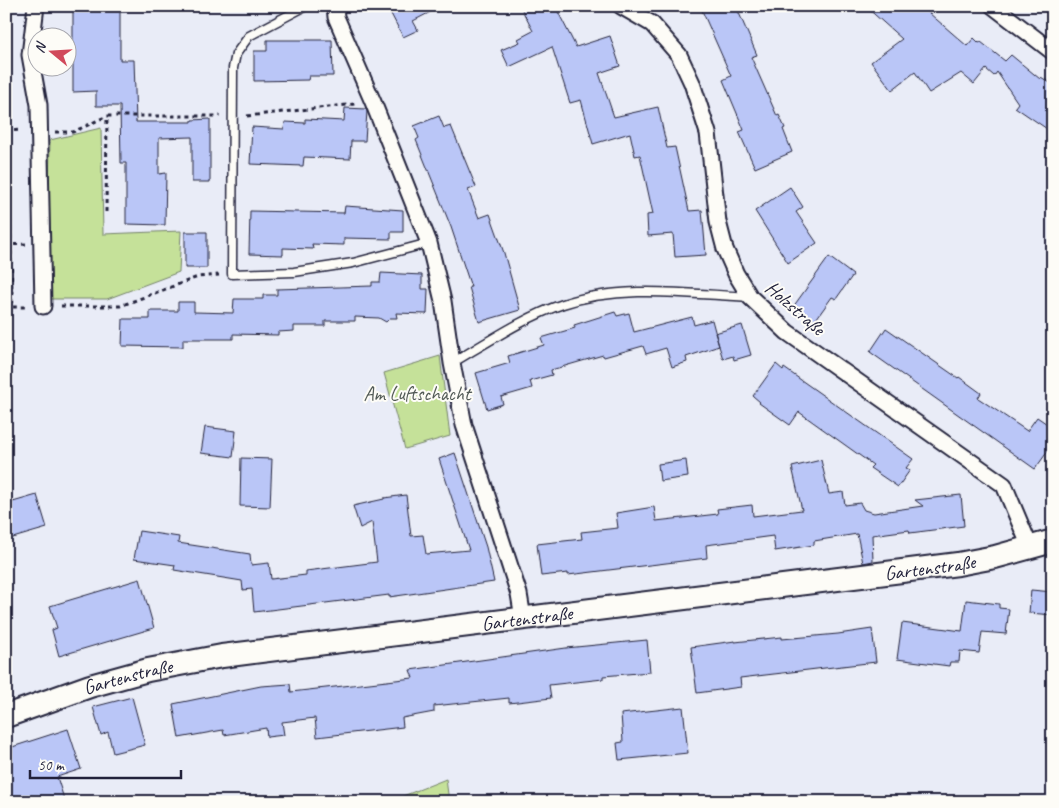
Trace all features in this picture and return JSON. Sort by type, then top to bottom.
[{"type":"street","points":[[36,6],[30,55],[39,105],[43,306]]},
{"type":"street","points":[[334,6],[336,17],[373,102],[429,243],[443,301],[464,426],[520,594],[523,618]]},
{"type":"street","name":"Holzstraße","points":[[621,6],[652,24],[680,55],[708,133],[718,222],[725,249],[736,274],[750,297],[787,332],[1004,484],[1030,547]]},
{"type":"street","points":[[993,6],[1053,52]]},
{"type":"street","name":"Gartenstraße","points":[[6,716],[90,686],[148,670],[222,656],[958,564],[1053,541]]},
{"type":"lane","points":[[306,6],[250,36],[236,54],[233,68],[232,274],[304,271],[353,263],[429,243]]},
{"type":"lane","points":[[452,362],[544,311],[564,303],[592,296],[621,292],[750,297]]},
{"type":"path","points":[[40,128],[54,132],[73,132],[107,116],[244,116],[373,102]]},
{"type":"path","points":[[106,212],[107,116]]},
{"type":"path","points":[[8,131],[12,307]]},
{"type":"path","points":[[43,306],[120,306],[198,277],[232,274]]},
{"type":"green space","points":[[101,128],[103,234],[181,231],[179,272],[107,299],[47,299],[50,140]]},
{"type":"green space","name":"Am Luftschacht","points":[[440,356],[450,436],[405,449],[384,373]]},
{"type":"green space","points":[[446,779],[449,802],[388,802]]},
{"type":"building","points":[[73,6],[120,6],[120,60],[134,60],[136,122],[192,122],[192,120],[210,119],[210,182],[192,182],[192,137],[159,138],[159,174],[166,173],[165,225],[126,224],[126,163],[121,163],[120,106],[96,106],[96,91],[73,92],[73,78],[78,78],[78,28],[73,28]]},
{"type":"building","points":[[387,6],[442,6],[413,21],[418,30],[403,37]]},
{"type":"building","points":[[520,6],[555,6],[576,47],[610,36],[620,66],[599,73],[614,117],[658,107],[667,148],[675,147],[689,211],[702,210],[706,255],[675,257],[673,234],[648,236],[647,215],[653,214],[640,155],[635,156],[630,133],[593,144],[581,100],[570,103],[552,47],[509,67],[501,50],[520,42],[518,39],[533,31]]},
{"type":"building","points":[[700,6],[736,6],[757,55],[751,57],[777,116],[779,115],[785,128],[783,129],[792,152],[755,168],[739,132],[744,130],[723,80],[731,76]]},
{"type":"building","points":[[865,6],[921,6],[967,46],[974,38],[1005,61],[1011,55],[1040,79],[1041,77],[1053,85],[1053,133],[1015,107],[1018,103],[997,72],[994,76],[986,69],[974,84],[961,73],[929,93],[915,72],[892,90],[871,62],[902,39]]},
{"type":"building","points":[[267,40],[332,40],[333,76],[309,76],[308,80],[254,81],[254,51],[267,51]]},
{"type":"building","points":[[345,108],[366,109],[367,111],[365,141],[351,141],[350,159],[304,157],[303,166],[250,164],[252,127],[284,129],[285,122],[305,123],[305,119],[344,121]]},
{"type":"building","points":[[439,116],[444,128],[451,126],[476,187],[468,190],[479,218],[490,214],[504,253],[520,310],[479,322],[469,287],[471,287],[451,227],[416,140],[419,138],[414,126]]},
{"type":"building","points":[[790,187],[803,207],[796,212],[817,243],[788,263],[755,211]]},
{"type":"building","points":[[345,206],[403,210],[403,232],[391,232],[391,239],[344,238],[344,245],[312,244],[313,249],[283,248],[283,255],[249,254],[250,211],[344,213]]},
{"type":"building","points":[[185,232],[207,232],[207,268],[185,268]]},
{"type":"building","points":[[829,257],[853,275],[836,299],[832,297],[814,322],[793,307]]},
{"type":"building","points":[[381,273],[422,275],[422,289],[428,289],[427,314],[396,313],[397,318],[390,318],[386,322],[379,318],[355,317],[355,321],[325,321],[325,326],[294,326],[294,331],[278,332],[278,335],[233,334],[233,339],[183,339],[183,347],[122,346],[123,319],[150,319],[150,311],[178,311],[178,302],[194,302],[194,312],[233,313],[234,299],[263,299],[263,295],[277,295],[277,289],[372,286],[372,282],[380,282]]},
{"type":"building","points":[[615,312],[617,316],[629,313],[634,332],[692,317],[694,325],[712,320],[719,346],[686,357],[687,362],[672,367],[666,348],[646,354],[643,346],[604,357],[603,355],[551,370],[552,375],[530,381],[532,388],[501,397],[503,404],[487,409],[476,373],[510,363],[508,356],[544,345],[541,338],[575,328],[574,325]]},
{"type":"building","points":[[742,325],[751,355],[734,360],[733,356],[723,359],[715,333]]},
{"type":"building","points":[[886,328],[981,393],[978,398],[1027,431],[1037,417],[1053,428],[1053,444],[1035,469],[870,352]]},
{"type":"building","points":[[776,364],[913,459],[906,468],[910,470],[898,487],[870,468],[873,465],[799,412],[790,425],[759,403],[753,396]]},
{"type":"building","points":[[205,427],[236,431],[233,457],[201,453]]},
{"type":"building","points":[[455,453],[486,547],[494,582],[389,597],[389,595],[254,612],[252,589],[243,590],[242,581],[174,570],[175,565],[134,559],[139,531],[179,537],[178,543],[250,554],[251,565],[269,563],[271,579],[306,575],[306,571],[377,562],[372,522],[360,528],[353,506],[384,498],[406,495],[411,536],[423,535],[426,554],[469,550],[439,459]]},
{"type":"building","points":[[241,458],[272,459],[270,507],[240,506]]},
{"type":"building","points":[[686,460],[688,477],[660,481],[658,464]]},
{"type":"building","points":[[821,460],[829,494],[843,492],[845,505],[860,503],[864,510],[874,513],[923,506],[915,500],[961,495],[964,526],[910,533],[909,530],[872,535],[873,561],[863,563],[857,534],[814,541],[814,545],[775,551],[773,536],[706,545],[707,558],[568,575],[568,573],[541,576],[537,544],[582,539],[581,532],[618,528],[616,513],[654,507],[656,521],[718,514],[717,509],[752,505],[753,516],[802,510],[792,467]]},
{"type":"building","points":[[37,495],[47,528],[6,540],[6,504]]},
{"type":"building","points":[[140,579],[154,628],[59,656],[52,630],[57,628],[50,606]]},
{"type":"building","points":[[1031,590],[1053,592],[1053,615],[1029,613]]},
{"type":"building","points":[[966,600],[999,604],[999,608],[1009,609],[1006,634],[982,632],[979,653],[960,651],[959,662],[950,662],[949,666],[897,659],[902,623],[962,631]]},
{"type":"building","points":[[872,629],[876,662],[740,678],[741,687],[697,693],[691,647],[735,641],[782,637],[782,639]]},
{"type":"building","points":[[647,640],[650,672],[603,676],[603,679],[549,685],[551,698],[509,703],[509,698],[434,706],[434,712],[402,718],[403,727],[317,737],[315,718],[282,722],[284,735],[267,737],[266,728],[224,735],[223,730],[179,738],[173,704],[261,686],[290,684],[291,692],[413,678],[410,670],[566,648]]},
{"type":"building","points":[[132,697],[145,745],[113,753],[108,732],[101,735],[93,707]]},
{"type":"building","points":[[683,707],[688,753],[619,760],[617,743],[623,742],[621,714]]},
{"type":"building","points":[[68,729],[81,769],[57,777],[65,802],[6,802],[6,749]]}]
